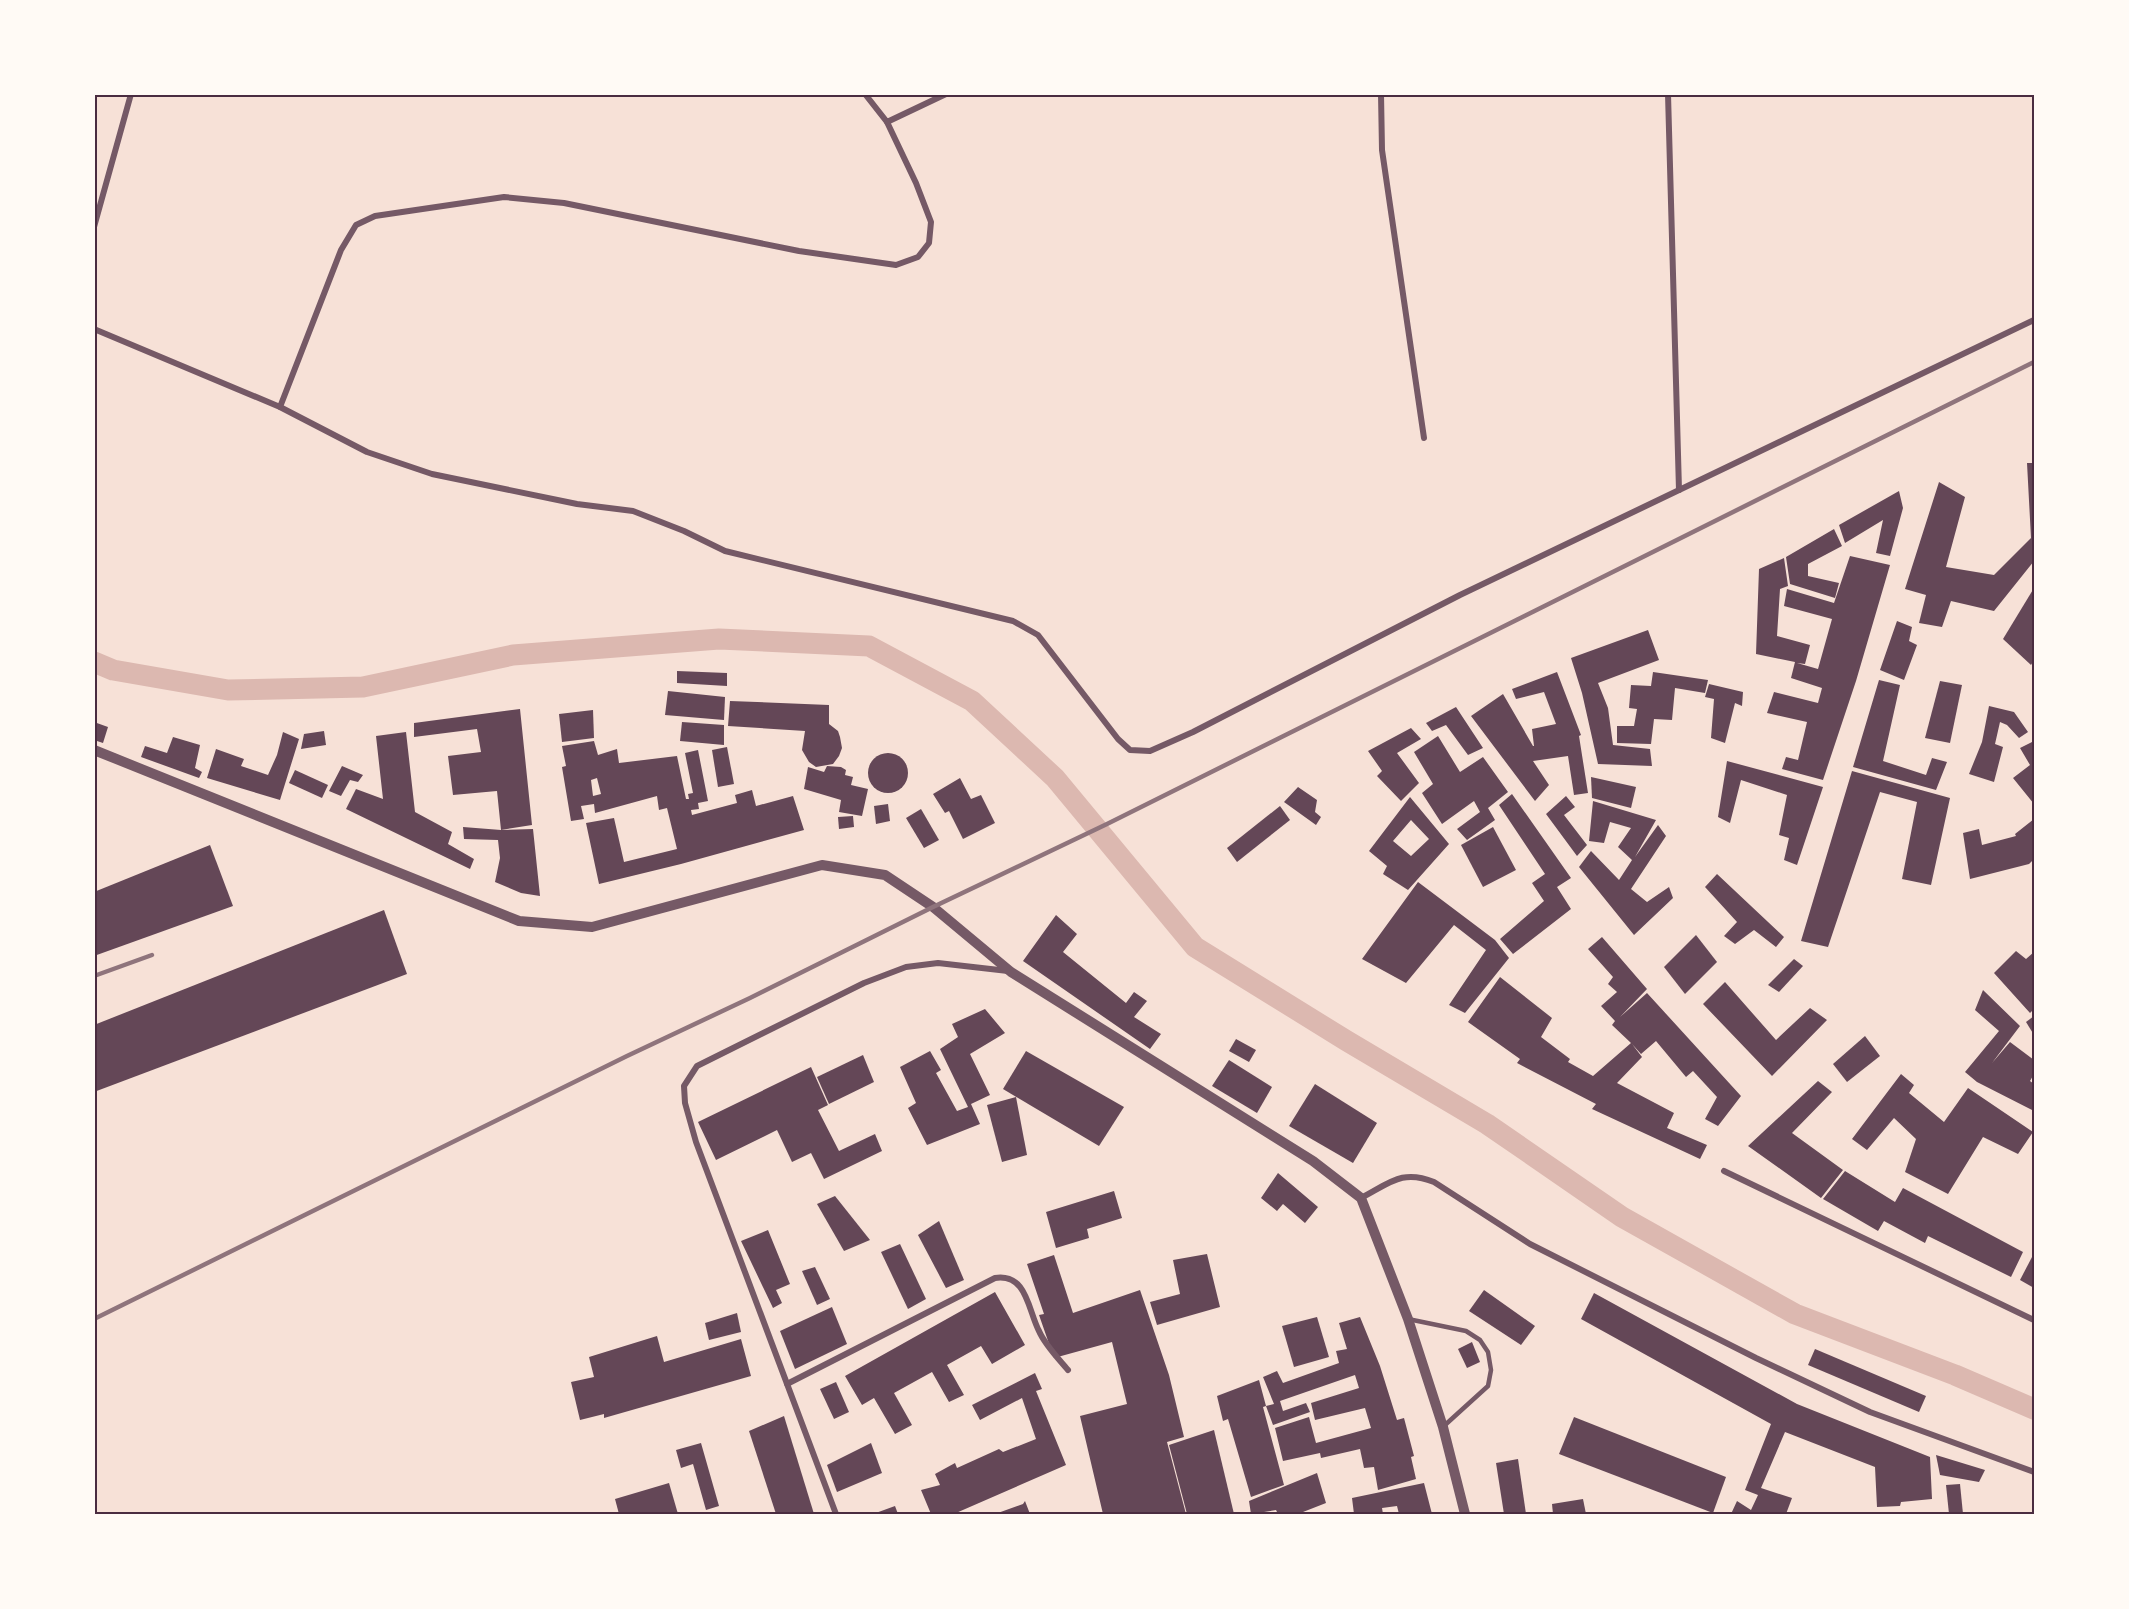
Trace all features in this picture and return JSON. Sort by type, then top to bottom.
[{"type":"street","points":[[94,227],[131,94]]},
{"type":"street","points":[[280,407],[341,250],[356,225],[375,216],[504,197],[564,203],[799,251],[896,264],[918,257],[929,243],[931,222],[916,183],[887,122],[864,94]]},
{"type":"street","points":[[887,122],[946,94]]},
{"type":"street","points":[[1381,94],[1382,150],[1424,438]]},
{"type":"street","points":[[1668,94],[1679,490]]},
{"type":"street","points":[[94,329],[280,407],[367,452],[432,474],[577,504],[633,511],[684,531],[725,551],[1013,621],[1038,635],[1118,739],[1130,750],[1150,752],[1460,595],[2034,321]]},
{"type":"street","points":[[94,750],[519,921],[592,927],[822,865],[885,875],[933,907],[1011,972],[1312,1161],[1361,1198],[1408,1319],[1443,1427],[1465,1515]]},
{"type":"street","points":[[837,1515],[696,1143],[685,1103],[684,1086],[697,1066],[864,983],[906,968],[938,963],[1011,972]]},
{"type":"street","points":[[1724,1171],[2034,1320]]},
{"type":"street","points":[[1361,1198],[1404,1176],[1418,1176],[1434,1182],[1530,1244],[1756,1358],[1870,1412],[2034,1472]]},
{"type":"street","points":[[787,1384],[995,1278],[1007,1276],[1016,1282],[1026,1296],[1039,1333],[1068,1370]]},
{"type":"lane","points":[[1408,1319],[1466,1331],[1480,1340],[1488,1352],[1491,1370],[1488,1386],[1443,1427]]},
{"type":"building","points":[[2027,463],[2034,463],[2034,561],[1994,611],[1951,601],[1942,627],[1919,623],[1926,595],[1905,589],[1939,482],[1965,497],[1946,567],[1994,575],[2031,538]]},
{"type":"building","points":[[1899,491],[1903,508],[1890,556],[1876,553],[1883,520],[1845,543],[1839,525]]},
{"type":"building","points":[[1834,529],[1842,546],[1808,564],[1808,576],[1839,583],[1835,598],[1790,584],[1786,557]]},
{"type":"building","points":[[1850,556],[1890,565],[1856,681],[1823,780],[1782,769],[1786,757],[1798,760],[1807,722],[1767,713],[1774,692],[1818,703],[1822,688],[1791,678],[1795,662],[1756,654],[1759,569],[1784,558],[1788,586],[1780,589],[1777,636],[1810,645],[1805,664],[1797,663],[1818,669],[1832,619],[1784,606],[1787,589],[1834,603]]},
{"type":"building","points":[[2034,588],[2034,660],[2031,665],[2003,639]]},
{"type":"building","points":[[1897,621],[1912,627],[1909,641],[1917,645],[1904,680],[1880,670]]},
{"type":"building","points":[[1648,630],[1659,660],[1598,683],[1608,708],[1613,745],[1650,749],[1652,766],[1598,764],[1582,693],[1571,658]]},
{"type":"building","points":[[677,671],[727,673],[727,686],[677,683]]},
{"type":"building","points":[[1557,672],[1581,735],[1579,736],[1588,793],[1574,795],[1568,756],[1533,761],[1549,785],[1535,801],[1471,716],[1503,694],[1534,746],[1532,729],[1556,724],[1544,692],[1516,699],[1512,689]]},
{"type":"building","points":[[1653,672],[1708,680],[1705,693],[1675,688],[1672,720],[1654,719],[1651,744],[1617,743],[1617,726],[1634,726],[1637,709],[1629,708],[1631,685],[1651,686]]},
{"type":"building","points":[[1879,680],[1900,685],[1883,761],[1926,775],[1932,758],[1947,762],[1936,790],[1853,767]]},
{"type":"building","points":[[1940,681],[1962,685],[1950,743],[1925,738]]},
{"type":"building","points":[[1709,684],[1743,692],[1742,706],[1735,703],[1725,743],[1711,738],[1714,699],[1705,697]]},
{"type":"building","points":[[668,691],[725,697],[724,720],[665,715]]},
{"type":"building","points":[[730,701],[829,705],[829,724],[838,731],[840,737],[842,748],[839,756],[833,764],[816,767],[809,762],[802,750],[805,731],[728,726]]},
{"type":"building","points":[[1989,706],[2014,712],[2028,732],[2019,738],[2007,725],[2000,722],[1995,744],[2003,747],[1994,782],[1969,774],[1982,742]]},
{"type":"building","points":[[1456,707],[1483,748],[1468,755],[1446,725],[1432,731],[1426,723]]},
{"type":"building","points":[[520,709],[532,825],[501,830],[497,791],[453,795],[448,756],[481,752],[477,729],[414,737],[414,723]]},
{"type":"building","points":[[593,710],[594,738],[562,742],[559,714]]},
{"type":"building","points":[[94,722],[108,727],[103,743],[94,740]]},
{"type":"building","points":[[682,722],[724,725],[724,745],[680,741]]},
{"type":"building","points":[[1411,728],[1421,739],[1397,753],[1419,783],[1401,801],[1377,776],[1382,771],[1368,751]]},
{"type":"building","points":[[324,731],[326,745],[301,749],[304,734]]},
{"type":"building","points":[[283,732],[299,739],[280,800],[207,778],[216,749],[244,759],[241,766],[268,775],[277,755]]},
{"type":"building","points":[[406,732],[415,812],[452,832],[448,844],[474,859],[470,869],[346,809],[356,789],[383,799],[376,736]]},
{"type":"building","points":[[1438,736],[1460,772],[1483,757],[1508,792],[1488,808],[1495,820],[1467,840],[1457,829],[1480,812],[1474,801],[1442,824],[1422,793],[1433,784],[1414,752]]},
{"type":"building","points":[[173,737],[200,745],[195,768],[202,772],[199,778],[141,757],[145,746],[167,753]]},
{"type":"building","points":[[594,741],[598,755],[617,749],[619,763],[677,756],[686,799],[689,799],[688,794],[693,793],[685,753],[698,750],[708,801],[698,803],[699,809],[691,810],[692,815],[737,803],[735,795],[752,790],[756,806],[793,796],[804,830],[599,884],[586,823],[614,818],[624,862],[677,849],[667,808],[659,810],[657,796],[595,813],[594,804],[581,806],[584,819],[571,821],[562,767],[566,766],[562,746]],"holes":[[[597,778],[601,794],[593,796],[591,780]]]},
{"type":"building","points":[[2032,742],[2034,745],[2034,804],[2013,778],[2030,765],[2020,748]]},
{"type":"building","points":[[727,747],[734,784],[718,787],[712,750]]},
{"type":"building","points":[[888,753],[896,754],[902,759],[907,765],[907,781],[902,787],[896,792],[888,793],[880,792],[874,787],[869,781],[868,773],[869,765],[874,759],[880,754]]},
{"type":"building","points":[[1727,761],[1823,787],[1797,865],[1784,860],[1789,838],[1779,835],[1787,795],[1741,780],[1730,823],[1718,817]]},
{"type":"building","points":[[342,766],[363,775],[358,782],[350,780],[341,796],[329,791]]},
{"type":"building","points":[[827,766],[841,767],[846,770],[845,775],[853,777],[851,785],[868,789],[862,816],[839,812],[841,800],[804,789],[808,767],[824,772]]},
{"type":"building","points":[[295,770],[328,785],[322,798],[289,783]]},
{"type":"building","points":[[1852,771],[1950,798],[1931,885],[1902,879],[1917,802],[1880,792],[1828,947],[1801,941]]},
{"type":"building","points":[[1591,777],[1636,787],[1631,808],[1592,798]]},
{"type":"building","points":[[960,778],[971,799],[981,795],[995,823],[963,839],[949,811],[945,813],[933,794]]},
{"type":"building","points":[[1298,787],[1317,800],[1315,812],[1321,817],[1316,825],[1284,802]]},
{"type":"building","points":[[1512,794],[1571,878],[1557,887],[1571,909],[1513,954],[1500,939],[1544,901],[1532,883],[1545,874],[1499,805]]},
{"type":"building","points":[[1566,796],[1575,807],[1564,815],[1587,845],[1577,856],[1546,814]]},
{"type":"building","points":[[1410,797],[1449,844],[1408,890],[1383,874],[1387,866],[1369,851]],"holes":[[[1411,820],[1429,839],[1411,856],[1393,841]]]},
{"type":"building","points":[[1593,801],[1656,820],[1635,857],[1658,825],[1666,836],[1631,889],[1647,902],[1669,887],[1673,898],[1634,935],[1579,867],[1591,851],[1619,880],[1632,860],[1618,847],[1631,828],[1610,822],[1604,843],[1589,841]]},
{"type":"building","points":[[888,804],[890,821],[876,824],[874,806]]},
{"type":"building","points":[[1280,806],[1290,820],[1237,862],[1227,848]]},
{"type":"building","points":[[921,809],[939,840],[924,848],[906,818]]},
{"type":"building","points":[[853,816],[854,827],[839,829],[838,817]]},
{"type":"building","points":[[2034,819],[2034,859],[2029,864],[1970,879],[1963,833],[1979,829],[1982,845],[2016,836],[2015,834]]},
{"type":"building","points":[[463,827],[501,830],[533,829],[540,896],[521,893],[495,882],[500,858],[498,840],[464,839]]},
{"type":"building","points":[[1493,827],[1516,870],[1483,887],[1461,845]]},
{"type":"building","points":[[210,845],[233,906],[94,956],[94,892]]},
{"type":"building","points":[[1717,874],[1784,937],[1776,947],[1754,930],[1735,944],[1724,936],[1737,922],[1705,887]]},
{"type":"building","points":[[1418,882],[1495,940],[1509,958],[1465,1013],[1449,1005],[1486,950],[1454,925],[1406,983],[1362,959]]},
{"type":"building","points":[[384,910],[407,974],[94,1092],[94,1025]]},
{"type":"building","points":[[1056,915],[1077,934],[1063,952],[1126,1003],[1134,992],[1147,1001],[1134,1017],[1161,1034],[1150,1049],[1023,961]]},
{"type":"building","points":[[1696,935],[1717,962],[1685,994],[1664,967]]},
{"type":"building","points":[[1602,937],[1647,989],[1620,1017],[1647,993],[1741,1096],[1718,1126],[1705,1119],[1717,1097],[1693,1071],[1686,1077],[1656,1041],[1641,1054],[1632,1044],[1642,1057],[1617,1083],[1674,1113],[1667,1128],[1707,1145],[1700,1159],[1592,1109],[1596,1104],[1517,1063],[1520,1059],[1468,1022],[1500,977],[1552,1018],[1541,1037],[1570,1059],[1568,1062],[1593,1076],[1631,1043],[1612,1025],[1615,1021],[1601,1006],[1617,992],[1608,984],[1613,977],[1588,949]]},
{"type":"building","points":[[2016,951],[2026,959],[2034,952],[2034,1009],[2030,1013],[1994,973]]},
{"type":"building","points":[[1794,959],[1803,966],[1779,992],[1768,985]]},
{"type":"building","points":[[1725,982],[1776,1040],[1810,1008],[1827,1020],[1772,1076],[1703,1004]]},
{"type":"building","points":[[1983,990],[2020,1026],[1992,1063],[2010,1042],[2034,1060],[2034,1074],[2030,1081],[2034,1084],[2034,1111],[1977,1082],[1965,1072],[1999,1031],[1975,1010]]},
{"type":"building","points":[[985,1009],[1005,1033],[970,1054],[990,1095],[971,1104],[980,1124],[927,1145],[908,1108],[916,1103],[900,1067],[930,1051],[941,1070],[936,1073],[957,1111],[968,1107],[940,1049],[958,1037],[952,1024]]},
{"type":"building","points":[[2034,1016],[2034,1035],[2026,1022]]},
{"type":"building","points":[[1865,1036],[1880,1056],[1847,1082],[1833,1064]]},
{"type":"building","points":[[1236,1039],[1256,1050],[1249,1062],[1229,1051]]},
{"type":"building","points":[[1026,1051],[1124,1107],[1099,1146],[1003,1089]]},
{"type":"building","points":[[863,1055],[874,1082],[829,1104],[817,1077]]},
{"type":"building","points":[[1229,1060],[1272,1087],[1257,1113],[1212,1086]]},
{"type":"building","points":[[811,1067],[828,1105],[818,1110],[839,1151],[875,1134],[882,1151],[824,1179],[811,1153],[792,1162],[777,1130],[716,1160],[698,1122]]},
{"type":"building","points":[[1901,1074],[1914,1085],[1909,1093],[1944,1122],[1968,1088],[2033,1132],[2018,1154],[1983,1137],[1948,1194],[1905,1172],[1916,1139],[1894,1118],[1867,1150],[1852,1139]]},
{"type":"building","points":[[1818,1081],[1832,1092],[1792,1133],[1843,1170],[1821,1198],[1748,1146]]},
{"type":"building","points":[[1315,1084],[1377,1123],[1353,1163],[1289,1126]]},
{"type":"building","points":[[1016,1097],[1027,1155],[1002,1162],[987,1105]]},
{"type":"building","points":[[1845,1171],[1895,1202],[1903,1188],[2023,1252],[2011,1277],[1928,1236],[1925,1243],[1884,1221],[1878,1231],[1823,1199]]},
{"type":"building","points":[[1278,1173],[1318,1207],[1305,1223],[1283,1204],[1277,1211],[1261,1198]]},
{"type":"building","points":[[1114,1191],[1122,1218],[1087,1229],[1089,1238],[1056,1248],[1046,1212]]},
{"type":"building","points":[[835,1196],[870,1240],[844,1251],[817,1204]]},
{"type":"building","points":[[939,1221],[964,1280],[946,1288],[918,1235]]},
{"type":"building","points":[[768,1230],[790,1284],[776,1290],[782,1303],[773,1308],[741,1241]]},
{"type":"building","points":[[900,1244],[926,1299],[908,1309],[881,1252]]},
{"type":"building","points":[[1207,1254],[1220,1307],[1157,1325],[1150,1302],[1180,1294],[1173,1260]]},
{"type":"building","points":[[1054,1255],[1073,1313],[1140,1290],[1169,1375],[1184,1437],[1167,1442],[1186,1514],[1103,1514],[1080,1416],[1127,1404],[1112,1342],[1054,1358],[1039,1315],[1044,1314],[1027,1264]]},
{"type":"building","points":[[2032,1257],[2034,1259],[2034,1288],[2020,1280]]},
{"type":"building","points":[[815,1267],[830,1299],[817,1305],[802,1271]]},
{"type":"building","points":[[1484,1290],[1535,1326],[1521,1345],[1469,1311]]},
{"type":"building","points":[[995,1292],[1025,1345],[992,1364],[981,1346],[947,1365],[964,1395],[949,1402],[932,1372],[894,1393],[912,1425],[895,1434],[874,1398],[862,1405],[845,1376]]},
{"type":"building","points":[[1594,1293],[1797,1404],[1930,1457],[1932,1499],[1901,1502],[1900,1506],[1877,1507],[1875,1467],[1785,1432],[1761,1488],[1792,1498],[1786,1514],[1731,1514],[1737,1501],[1751,1510],[1758,1495],[1745,1490],[1771,1424],[1581,1319]]},
{"type":"building","points":[[832,1307],[847,1344],[795,1369],[780,1331]]},
{"type":"building","points":[[737,1313],[741,1332],[709,1340],[705,1323]]},
{"type":"building","points":[[1317,1317],[1329,1357],[1294,1367],[1282,1326]]},
{"type":"building","points":[[1360,1317],[1380,1366],[1397,1420],[1404,1418],[1414,1456],[1411,1457],[1416,1479],[1378,1490],[1374,1467],[1364,1468],[1360,1449],[1321,1458],[1320,1453],[1283,1461],[1275,1428],[1309,1417],[1316,1443],[1371,1428],[1365,1408],[1315,1420],[1311,1403],[1359,1388],[1355,1375],[1280,1401],[1283,1411],[1306,1403],[1310,1412],[1273,1425],[1266,1406],[1274,1404],[1263,1377],[1277,1371],[1283,1383],[1339,1363],[1336,1351],[1347,1349],[1339,1323]]},
{"type":"building","points":[[657,1336],[664,1362],[741,1339],[751,1376],[604,1418],[604,1414],[580,1420],[571,1382],[594,1377],[589,1357]]},
{"type":"building","points":[[1472,1342],[1480,1362],[1467,1368],[1458,1349]]},
{"type":"building","points":[[1815,1349],[1926,1396],[1919,1412],[1808,1365]]},
{"type":"building","points":[[1035,1373],[1042,1389],[1036,1391],[1066,1465],[956,1513],[931,1514],[921,1490],[940,1485],[935,1474],[955,1463],[957,1468],[999,1449],[1003,1452],[1036,1439],[1022,1398],[980,1420],[972,1405]]},
{"type":"building","points":[[1259,1380],[1266,1406],[1263,1407],[1284,1485],[1251,1497],[1228,1419],[1223,1421],[1217,1396]]},
{"type":"building","points":[[836,1382],[849,1412],[834,1419],[820,1389]]},
{"type":"building","points":[[784,1416],[814,1514],[776,1514],[749,1431]]},
{"type":"building","points":[[1574,1417],[1726,1477],[1713,1513],[1559,1454]]},
{"type":"building","points":[[1214,1430],[1234,1514],[1187,1514],[1169,1445]]},
{"type":"building","points":[[701,1443],[719,1506],[706,1510],[693,1464],[681,1468],[676,1450]]},
{"type":"building","points":[[871,1443],[882,1473],[837,1492],[827,1465]]},
{"type":"building","points":[[1936,1455],[1985,1470],[1979,1482],[1940,1475]]},
{"type":"building","points":[[1518,1459],[1526,1514],[1504,1514],[1496,1463]]},
{"type":"building","points":[[1317,1473],[1326,1503],[1303,1512],[1303,1514],[1278,1514],[1276,1510],[1264,1512],[1264,1514],[1251,1514],[1249,1501]]},
{"type":"building","points":[[669,1483],[678,1514],[619,1514],[615,1499]]},
{"type":"building","points":[[1424,1483],[1432,1514],[1399,1514],[1397,1506],[1382,1508],[1383,1514],[1354,1514],[1352,1498]]},
{"type":"building","points":[[1960,1484],[1963,1514],[1949,1514],[1946,1485]]},
{"type":"building","points":[[1583,1499],[1586,1514],[1553,1514],[1552,1504]]},
{"type":"building","points":[[1025,1501],[1030,1514],[995,1514],[1023,1504]]},
{"type":"building","points":[[895,1506],[898,1514],[873,1514]]},
{"type":"waterway","points":[[94,662],[113,670],[228,690],[363,687],[513,655],[719,639],[869,646],[972,701],[1055,778],[1195,947],[1487,1124],[1622,1217],[1795,1314],[1955,1375],[2034,1409]]},
{"type":"railway","points":[[94,1319],[627,1056],[1107,824],[2034,362]]},
{"type":"railway","points":[[94,976],[152,955]]}]
